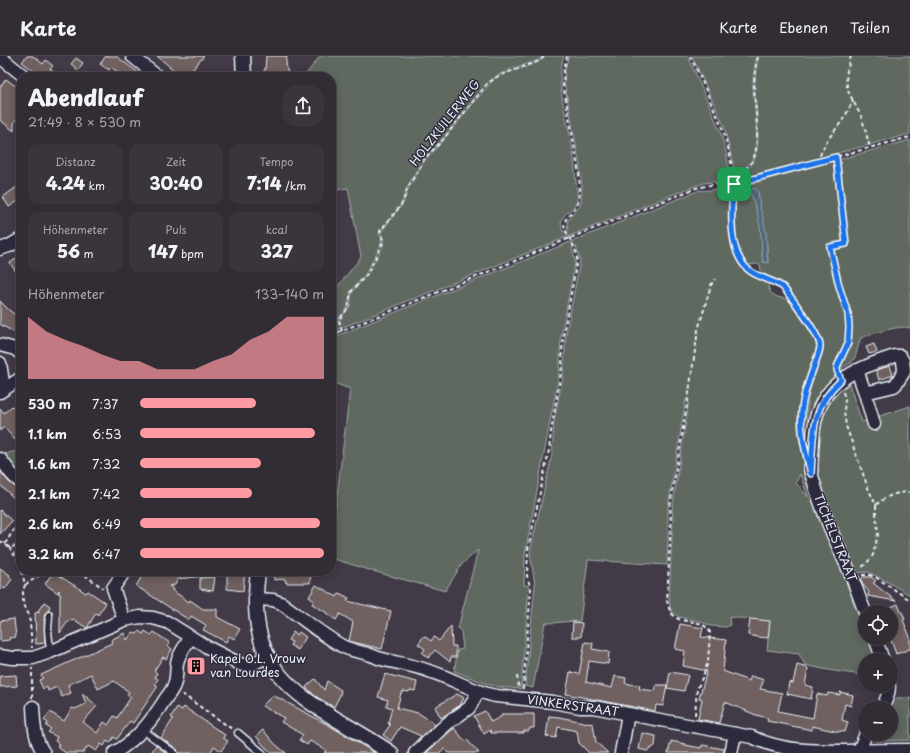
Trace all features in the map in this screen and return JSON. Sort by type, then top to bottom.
[{"type":"street","points":[[132,56],[152,72]]},
{"type":"street","points":[[242,72],[243,56]]},
{"type":"street","points":[[3,60],[19,72]]},
{"type":"street","points":[[0,249],[16,242]]},
{"type":"street","points":[[0,345],[16,350]]},
{"type":"street","points":[[811,474],[816,416],[823,400],[833,387],[857,370],[895,356],[900,356],[902,358],[904,372],[894,386],[865,393]]},
{"type":"street","points":[[0,363],[2,390],[16,381]]},
{"type":"street","points":[[857,370],[874,424]]},
{"type":"street","name":"TICHELSTRAAT","points":[[805,448],[818,499],[862,605]]},
{"type":"street","points":[[0,460],[6,465],[8,470],[16,479]]},
{"type":"street","points":[[121,576],[113,588],[124,620]]},
{"type":"street","points":[[258,576],[256,617],[259,635],[267,656],[281,678],[297,693],[391,753]]},
{"type":"street","name":"VINKERSTRAAT","points":[[256,599],[273,600],[281,603],[343,647],[350,650],[429,671],[478,691],[496,696],[553,702],[580,707],[594,707],[752,737],[764,743],[794,749],[859,752],[910,750]]},
{"type":"street","points":[[0,656],[12,658],[33,658],[124,620],[140,617],[153,618],[167,622],[208,647],[242,665],[253,664],[267,656]]},
{"type":"street","points":[[114,753],[124,747],[143,730],[156,715],[173,688],[177,662],[182,650],[191,637]]},
{"type":"street","points":[[415,753],[449,722],[469,708],[478,691]]},
{"type":"street","points":[[33,707],[35,732],[44,753]]},
{"type":"street","points":[[621,753],[628,714]]},
{"type":"street","points":[[731,753],[734,734]]},
{"type":"street","points":[[859,752],[863,741]]},
{"type":"lane","points":[[49,615],[48,630],[50,652]]},
{"type":"lane","points":[[143,730],[174,753]]},
{"type":"lane","points":[[238,733],[262,753]]},
{"type":"path","name":"HOLZKUILERWEG","points":[[342,331],[339,320],[349,306],[351,292],[367,274],[383,242],[380,231],[400,207],[407,189],[425,158],[441,142],[491,80],[503,73],[539,61],[545,56]]},
{"type":"path","points":[[522,699],[531,589],[527,576],[528,549],[550,450],[551,432],[562,366],[564,332],[578,261],[564,222],[578,204],[580,192],[579,175],[563,85],[567,56]]},
{"type":"path","points":[[690,56],[727,144],[734,184],[731,218],[736,251],[739,259],[754,273],[783,287],[812,328],[819,342],[820,346],[818,355],[805,394],[802,410],[802,436],[805,448]]},
{"type":"path","points":[[733,176],[748,167],[755,152],[757,134],[754,85],[758,56]]},
{"type":"path","points":[[851,56],[846,81],[848,91],[862,118],[870,148]]},
{"type":"path","points":[[817,162],[826,142],[842,121],[853,100]]},
{"type":"path","points":[[336,334],[696,188],[716,184],[734,184],[910,137]]},
{"type":"path","points":[[836,157],[846,244],[830,247],[839,286],[848,314],[849,327],[848,343],[837,370],[845,399],[844,411],[846,426],[868,488],[876,505],[878,534],[873,555],[867,563],[851,576]]},
{"type":"path","points":[[694,727],[697,689],[708,662],[710,632],[705,626],[675,618],[668,608],[667,600],[671,522],[670,506],[698,330],[711,285],[715,279]]},
{"type":"path","points":[[876,505],[892,495],[910,492]]},
{"type":"path","points":[[5,544],[16,526]]},
{"type":"path","points":[[0,541],[9,546],[16,546]]},
{"type":"path","points":[[9,546],[16,557]]},
{"type":"path","points":[[851,576],[870,575],[884,582],[910,600]]},
{"type":"path","points":[[23,576],[25,584],[23,600],[30,622],[33,658],[33,707]]},
{"type":"path","points":[[25,584],[38,576]]},
{"type":"path","points":[[86,576],[116,596]]},
{"type":"path","points":[[517,676],[522,699]]},
{"type":"path","points":[[173,688],[238,733]]},
{"type":"shaded area","points":[[320,56],[544,56],[539,60],[507,71],[489,82],[438,145],[425,157],[407,188],[400,206],[380,232],[379,234],[382,238],[380,247],[365,275],[351,291],[348,308],[338,319],[338,323],[350,306],[352,292],[367,275],[383,246],[383,238],[381,232],[401,206],[408,189],[425,160],[438,146],[492,81],[514,70],[537,63],[546,56],[564,56],[561,76],[562,98],[573,151],[577,190],[577,201],[575,205],[563,217],[561,226],[563,232],[568,230],[568,220],[580,206],[582,187],[579,161],[564,82],[565,68],[569,56],[688,56],[721,133],[727,156],[730,180],[704,183],[684,190],[336,330],[336,289],[361,257],[348,188],[336,190],[336,72],[308,72]]},
{"type":"shaded area","points":[[692,56],[757,56],[753,87],[756,146],[751,162],[736,173],[724,126]]},
{"type":"shaded area","points":[[759,56],[910,56],[910,134],[747,177],[739,177],[737,175],[752,164],[757,148],[758,127],[755,83],[756,67]]},
{"type":"shaded area","points":[[910,140],[910,328],[893,328],[861,338],[853,360],[851,363],[842,368],[847,378],[862,422],[910,406],[910,595],[868,572],[856,573],[840,546],[819,484],[817,442],[806,417],[809,392],[823,350],[821,338],[807,316],[785,287],[780,283],[762,275],[760,265],[747,265],[738,249],[735,231],[735,193],[741,187]],"holes":[[[758,191],[760,209],[766,233],[768,263],[762,257],[759,220],[750,192]]]},
{"type":"shaded area","points":[[700,190],[718,190],[724,192],[729,198],[731,239],[738,262],[752,275],[768,283],[768,287],[774,296],[789,299],[814,337],[817,347],[800,403],[799,435],[807,473],[858,605],[858,645],[874,645],[876,653],[858,653],[858,674],[812,667],[805,665],[799,654],[767,650],[770,621],[729,617],[730,625],[726,627],[711,626],[699,621],[679,617],[672,612],[669,597],[673,518],[672,510],[689,400],[686,399],[668,507],[667,565],[588,560],[580,621],[545,623],[533,688],[525,686],[535,585],[530,552],[552,455],[554,421],[563,376],[566,334],[580,261],[576,246],[572,248],[575,263],[561,337],[559,375],[525,554],[524,585],[529,586],[521,689],[499,687],[487,684],[454,671],[458,650],[463,649],[461,631],[457,628],[478,550],[462,564],[445,591],[336,560],[336,504],[350,389],[336,384],[336,336]],"holes":[[[800,474],[808,497],[796,483]]]},
{"type":"shaded area","points":[[16,451],[16,472],[1,455]]},
{"type":"shaded area","points":[[896,698],[910,698],[910,740],[898,740],[898,701],[894,701]]},
{"type":"water","points":[[754,188],[758,191],[760,209],[766,233],[768,263],[763,262],[759,222],[750,192]]},
{"type":"building","points":[[27,56],[33,56],[43,64],[46,60],[53,66],[50,69],[54,72],[35,72],[22,62]]},
{"type":"building","points":[[106,56],[116,56],[137,72],[118,72],[111,67],[109,70],[100,64]]},
{"type":"building","points":[[157,56],[204,56],[193,69],[196,72],[176,72]]},
{"type":"building","points":[[266,56],[287,56],[287,72],[264,72]]},
{"type":"building","points":[[76,58],[83,63],[78,70],[71,64]]},
{"type":"building","points":[[6,79],[16,86],[16,120],[14,123],[14,131],[0,120],[0,87]]},
{"type":"building","points":[[16,188],[16,202],[9,207],[3,197]]},
{"type":"building","points":[[16,259],[16,272],[10,263]]},
{"type":"building","points":[[0,301],[16,315],[16,333],[0,323]]},
{"type":"building","points":[[874,344],[877,352],[869,354],[866,347]]},
{"type":"building","points":[[890,366],[893,375],[879,380],[876,370]]},
{"type":"building","points":[[12,406],[16,410],[15,440],[4,427],[0,431],[0,408],[4,413]]},
{"type":"building","points":[[0,471],[10,483],[16,487],[16,497],[15,496],[14,498],[0,485]]},
{"type":"building","points":[[0,510],[12,521],[0,534]]},
{"type":"building","points":[[0,568],[10,575],[9,577],[12,579],[5,589],[2,587],[0,590]]},
{"type":"building","points":[[50,576],[60,576],[86,593],[88,591],[106,603],[98,615],[96,613],[87,628],[73,619],[72,621],[69,620],[60,633],[61,595],[59,594],[59,590],[58,593],[45,584]]},
{"type":"building","points":[[142,576],[205,576],[178,579],[175,585],[169,586],[173,588],[172,590],[189,602],[190,600],[203,609],[217,609],[217,617],[240,629],[234,639],[229,636],[226,642],[203,630],[206,625],[191,616],[189,620],[136,586]]},
{"type":"building","points":[[227,576],[244,576],[243,591],[227,589]]},
{"type":"building","points":[[274,576],[311,576],[310,583],[286,583],[285,579],[274,580]]},
{"type":"building","points":[[215,577],[213,591],[200,589],[200,578]]},
{"type":"building","points":[[863,577],[871,577],[876,581],[873,583],[896,601],[868,596],[869,592],[863,585],[861,579]]},
{"type":"building","points":[[316,585],[337,597],[339,593],[349,598],[347,601],[391,611],[382,649],[349,641],[353,622],[340,614],[336,620],[312,604],[314,601],[309,597]]},
{"type":"building","points":[[44,602],[50,606],[44,617],[45,643],[36,644],[35,613],[40,612],[38,611]]},
{"type":"building","points":[[898,604],[902,612],[905,619],[903,620],[910,637],[910,649],[898,653],[896,653],[893,645],[898,645],[898,605],[896,605]]},
{"type":"building","points":[[14,619],[16,637],[9,638],[10,640],[0,641],[0,621]]},
{"type":"building","points":[[750,619],[770,621],[768,638],[748,635]]},
{"type":"building","points":[[573,622],[582,623],[581,637],[572,637]]},
{"type":"building","points":[[680,624],[703,628],[701,637],[726,640],[723,671],[749,681],[751,676],[764,680],[760,689],[782,693],[778,711],[813,718],[817,694],[827,696],[828,693],[840,695],[840,692],[853,695],[851,706],[845,704],[842,720],[848,722],[845,732],[812,726],[812,730],[767,721],[768,718],[756,715],[725,702],[719,723],[698,719],[702,699],[699,698],[707,671],[683,666],[685,651],[675,649]]},
{"type":"building","points":[[451,626],[452,646],[456,646],[456,657],[451,657],[450,662],[435,650],[428,658],[422,653],[425,649],[418,644],[424,636],[431,641],[434,637],[439,641]]},
{"type":"building","points":[[139,631],[143,634],[145,631],[151,635],[154,632],[170,643],[168,646],[172,649],[166,659],[163,657],[154,671],[157,673],[155,677],[158,679],[155,684],[158,686],[133,723],[130,721],[117,739],[114,737],[110,743],[107,741],[104,746],[101,744],[96,751],[88,746],[83,753],[66,753],[57,747],[59,744],[55,741],[57,737],[48,732],[51,729],[46,726],[48,723],[44,720],[50,712],[64,721],[72,708],[75,709],[86,704],[82,693],[97,706],[83,722],[97,733],[104,722],[108,725],[114,716],[117,718],[131,697],[127,695],[129,692],[114,681],[98,689],[91,674],[68,685],[71,693],[62,697],[57,687],[48,691],[47,687],[43,689],[39,680],[43,678],[41,675],[112,643],[111,640],[124,633],[127,640],[133,632],[137,634]]},
{"type":"building","points":[[293,632],[297,635],[299,632],[306,637],[298,650],[290,645],[292,642],[288,640]]},
{"type":"building","points":[[585,642],[593,643],[592,649],[609,652],[608,664],[589,661],[586,682],[612,688],[615,676],[626,678],[625,683],[640,686],[639,689],[655,691],[656,685],[667,685],[663,706],[656,705],[655,711],[566,694],[570,672],[579,674]]},
{"type":"building","points":[[797,665],[808,668],[805,685],[813,687],[811,699],[787,694],[789,682],[793,683]]},
{"type":"building","points":[[670,672],[688,675],[684,691],[667,688]]},
{"type":"building","points":[[385,674],[417,682],[415,691],[403,691],[401,693],[397,708],[418,713],[435,725],[415,742],[421,736],[400,727],[391,741],[383,735],[390,725],[388,723],[392,708],[386,706],[388,700],[378,697]]},
{"type":"building","points":[[16,675],[17,686],[0,687],[0,676]]},
{"type":"building","points":[[315,679],[324,690],[327,681],[341,690],[334,707],[315,696],[306,687]]},
{"type":"building","points":[[457,694],[464,698],[460,705],[441,718],[435,707]]},
{"type":"building","points":[[273,695],[330,726],[375,753],[324,753],[326,750],[310,741],[307,745],[299,740],[303,735],[281,722],[284,718],[262,706]]},
{"type":"building","points":[[177,707],[182,710],[184,707],[225,735],[223,738],[228,741],[221,751],[214,746],[210,753],[178,753],[177,749],[161,738],[173,719],[171,717]]},
{"type":"building","points":[[485,711],[491,722],[502,716],[502,714],[534,714],[534,728],[530,728],[529,731],[524,731],[524,733],[491,733],[490,730],[484,734],[474,716]]},
{"type":"building","points":[[549,716],[593,724],[596,742],[608,753],[589,753],[579,743],[577,731],[558,727],[556,738],[546,736]]},
{"type":"building","points":[[454,728],[465,741],[467,740],[479,753],[448,753],[444,749],[439,753],[426,753]]},
{"type":"building","points":[[263,730],[275,744],[286,753],[272,753],[265,747],[256,736]]},
{"type":"building","points":[[642,733],[656,736],[655,746],[647,751],[639,749]]},
{"type":"building","points":[[671,741],[701,748],[702,745],[724,749],[724,753],[668,753]]},
{"type":"building","points":[[156,745],[166,753],[151,753]]},
{"type":"place","name":"Kapel O.L. Vrouw van Lourdes","points":[[196,666]]},
{"type":"route","points":[[836,157],[846,244],[830,247],[839,286],[848,314],[848,343],[837,367],[838,375],[841,380],[833,387],[823,400],[816,416],[812,446],[811,474],[802,436],[801,423],[805,394],[820,346],[812,328],[783,287],[748,270],[739,259],[736,251],[731,218],[734,184],[836,157]]}]
